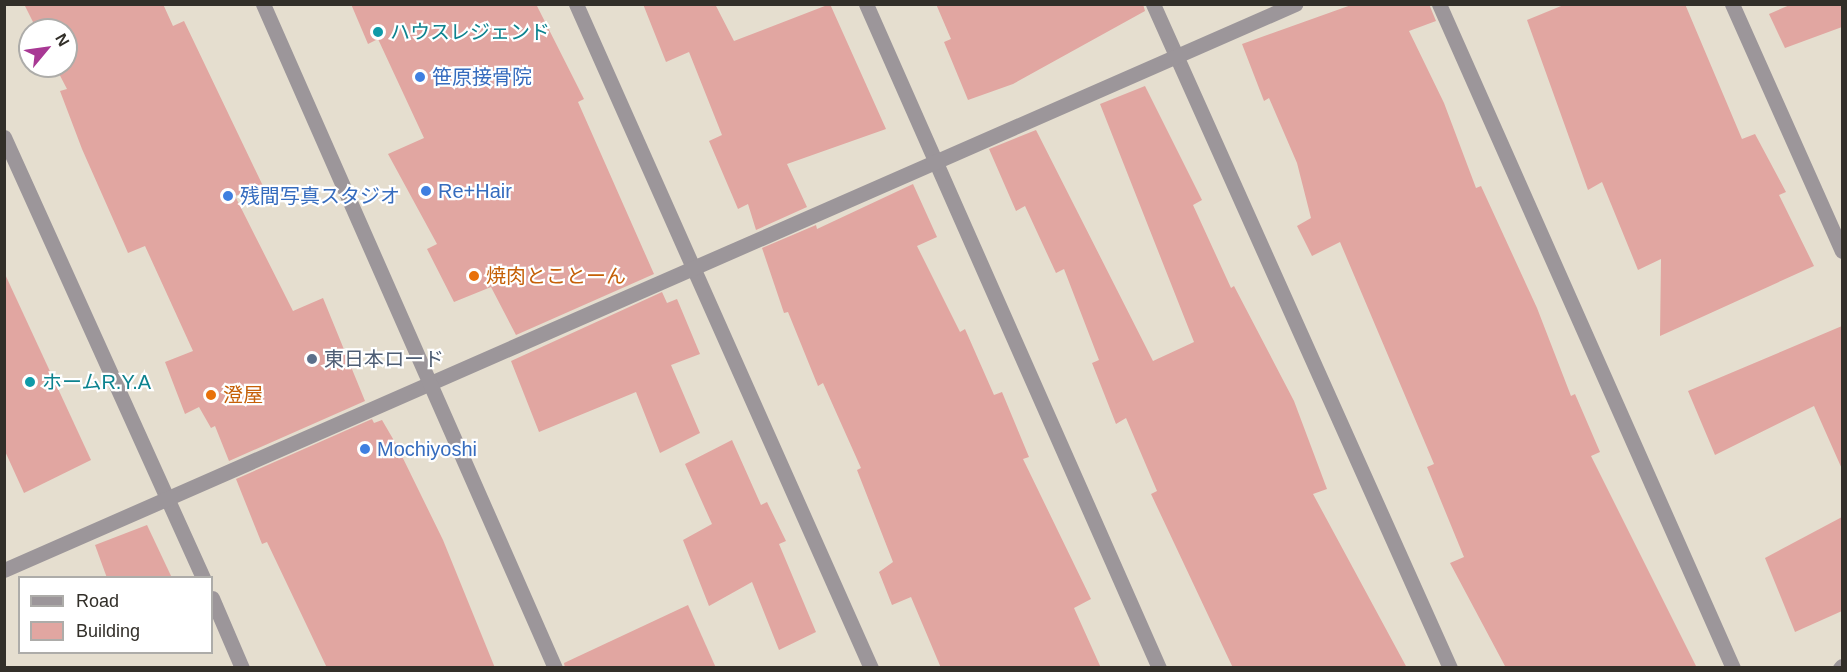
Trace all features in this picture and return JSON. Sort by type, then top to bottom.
[{"type":"street","points":[[263,4],[555,668]]},
{"type":"street","points":[[576,4],[871,668]]},
{"type":"street","points":[[866,4],[937,160],[1159,668]]},
{"type":"street","points":[[1153,4],[1450,668]]},
{"type":"street","points":[[4,570],[429,382],[693,271],[937,160],[1177,59],[1295,4]]},
{"type":"street","points":[[1439,4],[1733,668]]},
{"type":"street","points":[[1732,4],[1842,251]]},
{"type":"street","points":[[4,137],[201,576]]},
{"type":"street","points":[[213,600],[242,668]]},
{"type":"building","points":[[24,4],[163,4],[173,26],[184,21],[263,186],[235,196],[293,311],[323,298],[365,401],[229,461],[215,426],[211,428],[199,407],[185,414],[165,362],[193,351],[145,246],[128,253],[82,149],[60,91],[67,89],[61,78],[78,78],[78,18],[31,18]]},
{"type":"building","points":[[351,4],[536,4],[584,99],[578,102],[654,274],[516,335],[491,287],[454,302],[427,249],[437,244],[388,154],[424,138],[378,39],[368,44]]},
{"type":"building","points":[[643,4],[715,4],[734,41],[830,4],[886,129],[787,164],[807,207],[756,230],[748,204],[738,209],[709,141],[722,135],[689,52],[666,62]]},
{"type":"building","points":[[936,4],[1143,4],[1145,11],[1013,84],[968,100],[944,42],[951,39]]},
{"type":"building","points":[[1354,4],[1429,4],[1436,21],[1409,31],[1444,103],[1476,188],[1481,186],[1537,308],[1571,396],[1575,394],[1600,452],[1591,456],[1697,668],[1506,668],[1450,563],[1464,557],[1427,467],[1434,464],[1340,242],[1312,256],[1297,226],[1311,218],[1297,163],[1269,98],[1264,101],[1242,44]]},
{"type":"building","points":[[1566,4],[1685,4],[1742,139],[1755,134],[1786,192],[1779,195],[1814,266],[1660,336],[1661,259],[1638,270],[1602,182],[1588,190],[1527,20]]},
{"type":"building","points":[[1792,4],[1842,4],[1842,27],[1785,48],[1769,14]]},
{"type":"building","points":[[1145,86],[1202,200],[1193,205],[1231,288],[1234,286],[1294,401],[1327,489],[1313,494],[1407,668],[1233,668],[1151,494],[1157,491],[1126,418],[1116,424],[1092,363],[1099,360],[1064,269],[1056,273],[1025,206],[1016,211],[989,149],[1036,130],[1153,361],[1194,342],[1100,104]]},
{"type":"building","points":[[913,184],[937,237],[917,246],[960,332],[965,329],[994,395],[1002,392],[1029,457],[1023,459],[1091,599],[1074,608],[1101,668],[941,668],[911,597],[892,605],[879,572],[893,562],[857,470],[861,468],[823,383],[818,386],[788,312],[784,313],[762,248],[816,225],[817,229]]},
{"type":"building","name":"ホームR.Y.A","points":[[4,272],[91,460],[24,493],[4,449]]},
{"type":"building","points":[[662,292],[667,303],[677,299],[700,354],[671,365],[700,433],[660,453],[636,392],[539,432],[511,361]]},
{"type":"building","points":[[1842,326],[1842,469],[1814,406],[1715,455],[1688,391]]},
{"type":"building","points":[[372,419],[374,423],[382,420],[396,444],[443,540],[495,668],[327,668],[267,542],[262,544],[236,479]]},
{"type":"building","points":[[732,440],[761,505],[767,502],[786,541],[779,544],[816,632],[779,650],[752,582],[709,606],[683,540],[712,524],[685,464]]},
{"type":"building","points":[[1842,517],[1842,611],[1795,632],[1765,558]]},
{"type":"building","points":[[147,525],[171,576],[106,576],[95,545]]},
{"type":"building","points":[[688,605],[716,668],[565,668],[564,663]]},
{"type":"place","name":"ハウスレジェンド","points":[[378,32]]},
{"type":"place","name":"笹原接骨院","points":[[420,77]]},
{"type":"place","name":"Re+Hair","points":[[426,191]]},
{"type":"place","name":"残間写真スタジオ","points":[[228,196]]},
{"type":"place","name":"焼肉とことーん","points":[[474,276]]},
{"type":"place","name":"東日本ロード","points":[[312,359]]},
{"type":"place","name":"ホームR.Y.A","points":[[30,382]]},
{"type":"place","name":"澄屋","points":[[211,395]]},
{"type":"place","name":"Mochiyoshi","points":[[365,449]]}]
